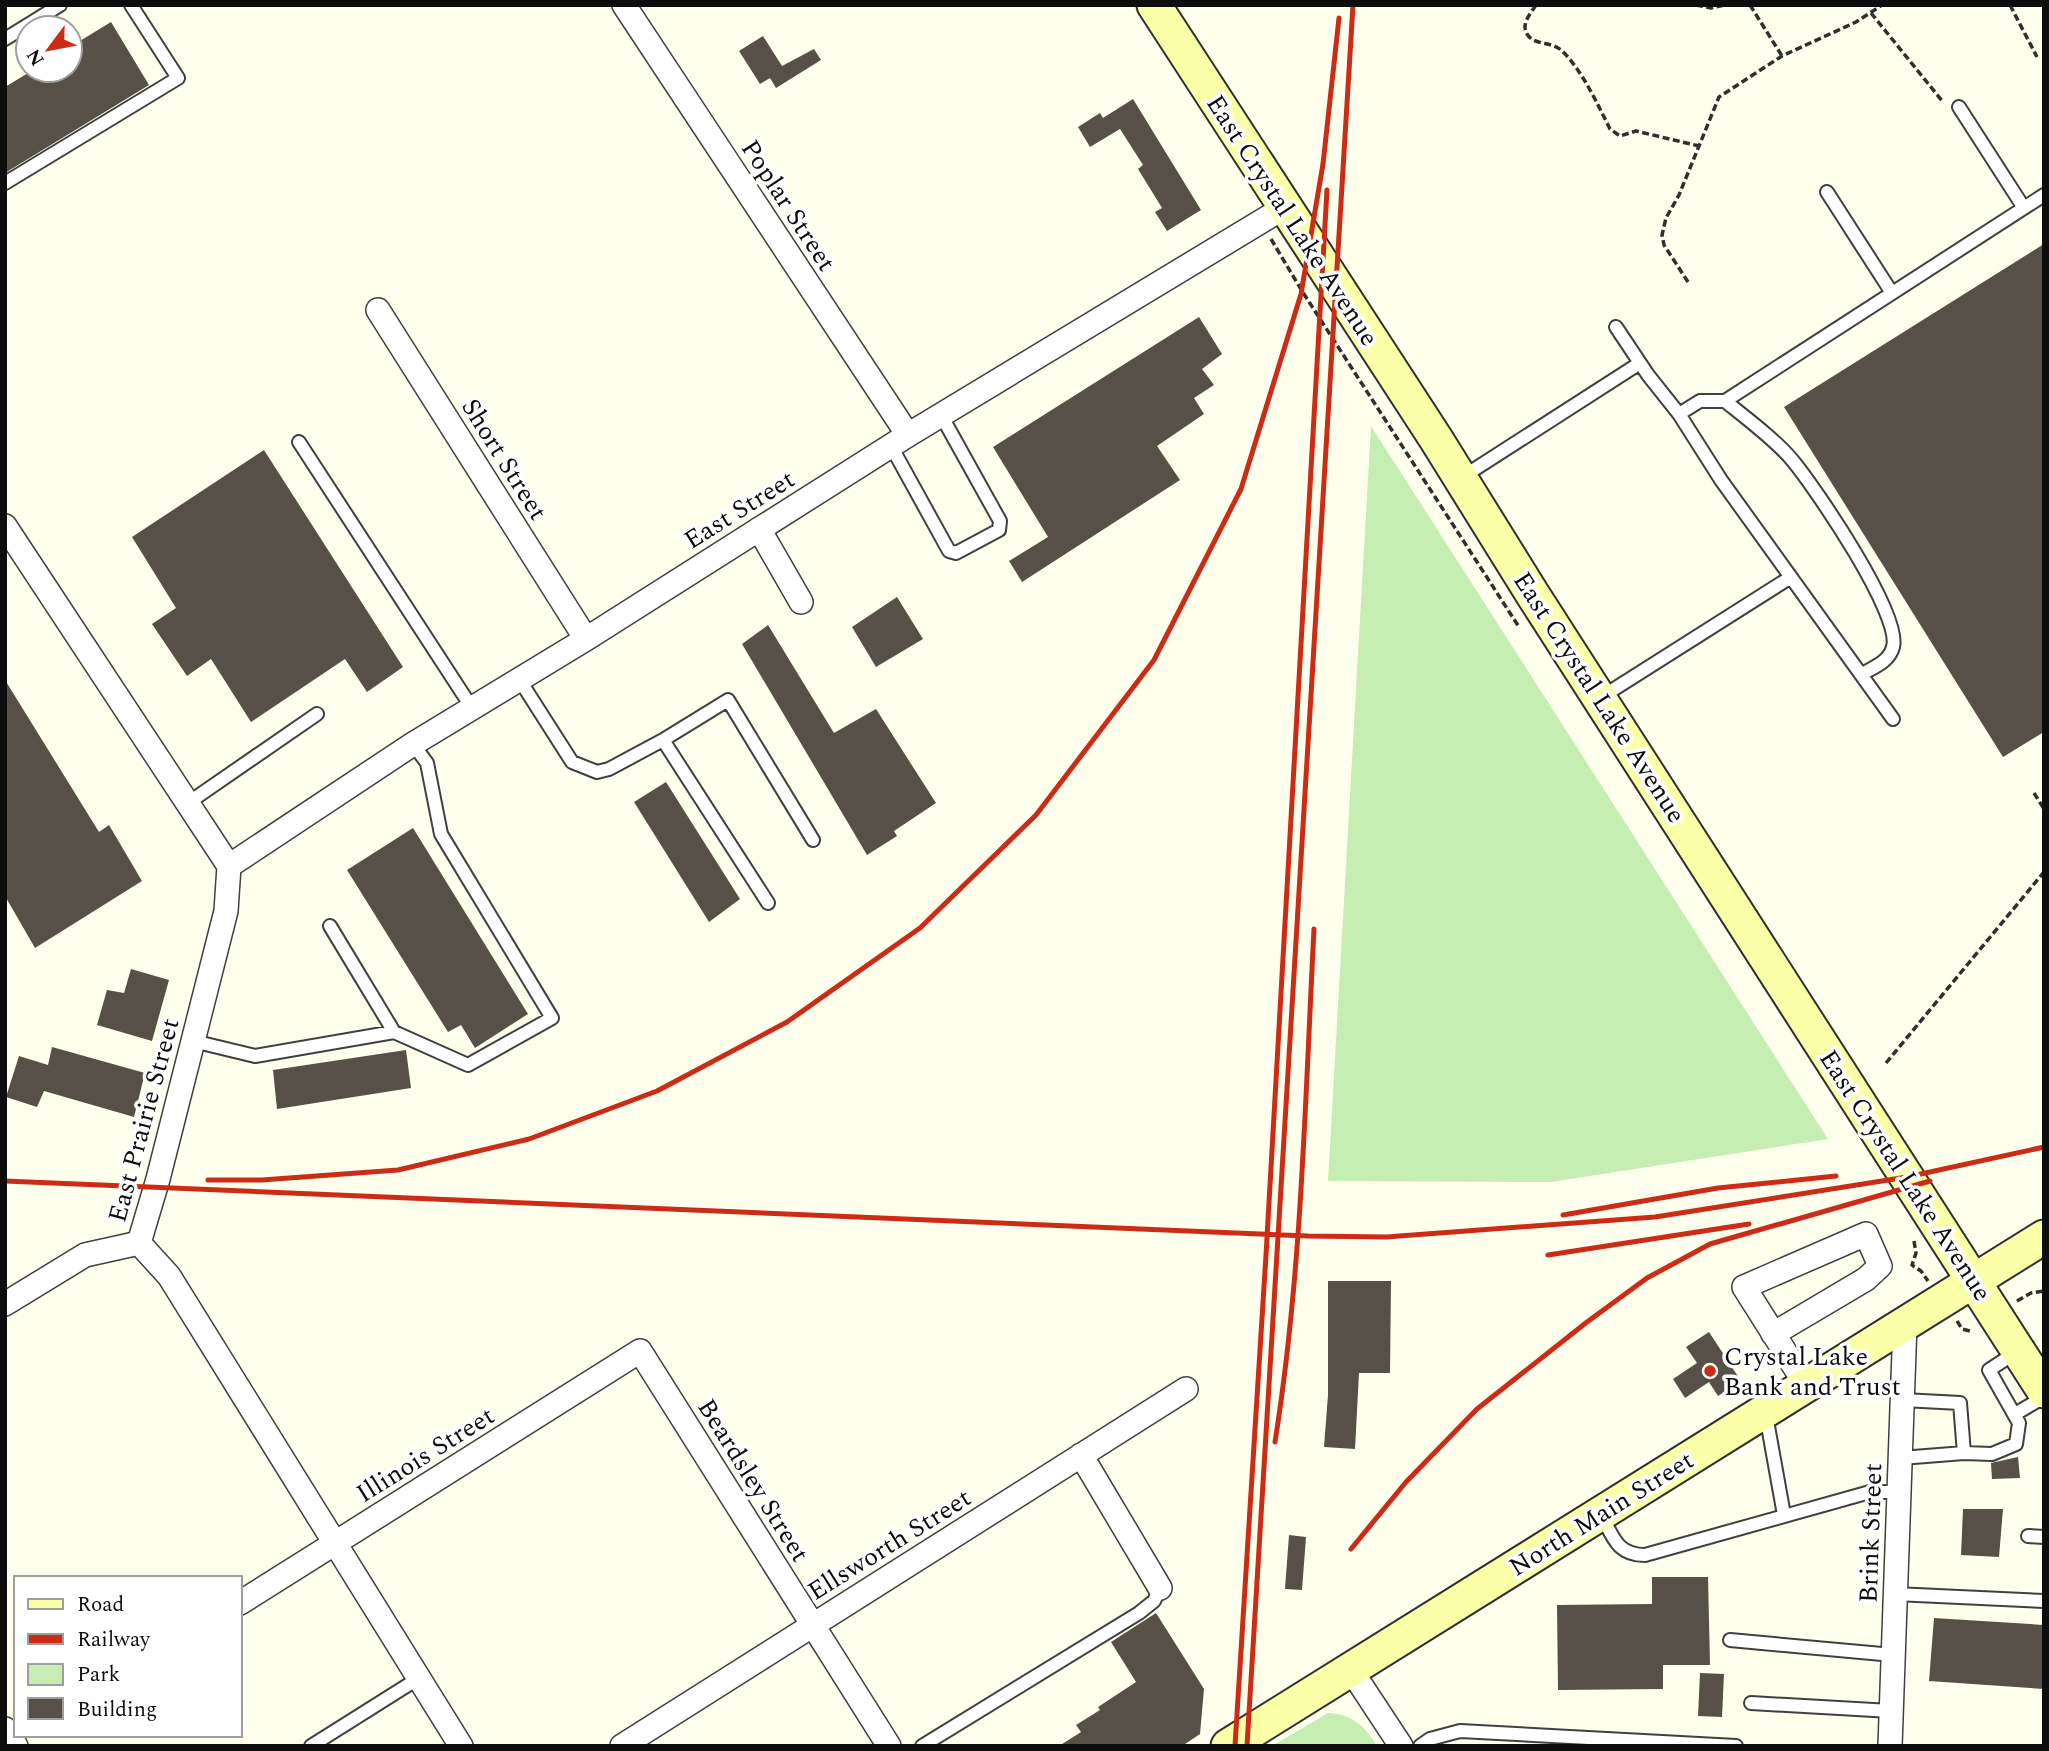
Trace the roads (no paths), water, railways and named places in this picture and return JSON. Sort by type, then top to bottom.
[{"type":"street","name":"Poplar Street","points":[[624,5],[900,441]]},
{"type":"street","name":"East Crystal Lake Avenue","points":[[1154,5],[1461,478],[2044,1391]]},
{"type":"street","name":"East Street","points":[[229,866],[413,744],[586,639],[941,415],[1285,207]]},
{"type":"street","name":"Short Street","points":[[378,310],[586,639]]},
{"type":"street","points":[[5,526],[229,866]]},
{"type":"street","points":[[759,529],[801,602]]},
{"type":"street","name":"East Prairie Street","points":[[229,866],[226,911],[158,1180],[139,1243],[169,1276],[461,1746]]},
{"type":"street","points":[[1773,1334],[1866,1279],[1880,1266],[1866,1234],[1744,1287],[1773,1334],[1806,1385]]},
{"type":"street","name":"North Main Street","points":[[1228,1746],[2044,1237]]},
{"type":"street","points":[[5,1304],[85,1255],[139,1243]]},
{"type":"street","name":"Brink Street","points":[[1890,1746],[1905,1323]]},
{"type":"street","name":"Illinois Street","points":[[242,1602],[640,1351]]},
{"type":"street","name":"Beardsley Street","points":[[640,1351],[888,1746]]},
{"type":"street","name":"Ellsworth Street","points":[[622,1746],[1186,1390]]},
{"type":"street","points":[[1082,1455],[1160,1588]]},
{"type":"street","points":[[1351,1670],[1401,1746]]},
{"type":"lane","points":[[5,39],[60,5]]},
{"type":"lane","points":[[5,183],[178,78],[131,5]]},
{"type":"lane","points":[[1959,107],[2024,208]]},
{"type":"lane","points":[[1827,192],[1892,293]]},
{"type":"lane","points":[[1679,414],[1700,401],[1725,401],[2044,195]]},
{"type":"lane","points":[[1616,327],[1679,414],[1721,480],[1893,719]]},
{"type":"lane","points":[[1461,478],[1640,363]]},
{"type":"lane","points":[[1725,401],[1792,459],[1861,562],[1889,617],[1894,645],[1888,658],[1862,674]]},
{"type":"lane","points":[[900,441],[949,551],[956,553],[999,530],[1000,521],[941,415]]},
{"type":"lane","points":[[299,442],[472,708]]},
{"type":"lane","points":[[1600,698],[1791,577]]},
{"type":"lane","points":[[519,680],[572,762],[597,772],[609,769],[663,740],[728,700],[814,840]]},
{"type":"lane","points":[[188,803],[317,714]]},
{"type":"lane","points":[[663,740],[768,903]]},
{"type":"lane","points":[[193,1041],[255,1056],[394,1032],[468,1065],[552,1018],[441,834],[427,763],[413,744]]},
{"type":"lane","points":[[330,926],[394,1032]]},
{"type":"lane","points":[[1900,1458],[1964,1453],[1992,1454],[2015,1444],[2019,1423],[1989,1370],[2018,1351]]},
{"type":"lane","points":[[2015,1414],[2044,1397]]},
{"type":"lane","points":[[1902,1400],[1960,1403],[1964,1453]]},
{"type":"lane","points":[[1765,1411],[1784,1515]]},
{"type":"lane","points":[[1601,1513],[1620,1547],[1629,1555],[1645,1555],[1870,1492],[1899,1492]]},
{"type":"lane","points":[[2028,1536],[2044,1537]]},
{"type":"lane","points":[[922,1746],[1139,1613],[1154,1601],[1160,1588]]},
{"type":"lane","points":[[1895,1594],[2044,1601]]},
{"type":"lane","points":[[1730,1640],[1893,1655]]},
{"type":"lane","points":[[311,1746],[419,1678]]},
{"type":"lane","points":[[1751,1703],[1891,1711]]},
{"type":"lane","points":[[1420,1746],[1430,1739],[1460,1731],[1735,1746]]},
{"type":"railway","points":[[1247,1746],[1353,5]]},
{"type":"railway","points":[[208,1180],[262,1180],[398,1170],[529,1139],[657,1091],[787,1022],[920,928],[1036,815],[1154,660],[1241,489],[1301,294],[1323,164],[1339,18]]},
{"type":"railway","points":[[1235,1746],[1327,190]]},
{"type":"railway","points":[[1275,1442],[1297,1250],[1314,929]]},
{"type":"railway","points":[[5,1181],[1308,1236],[1386,1237],[1655,1217],[1907,1177],[2044,1147]]},
{"type":"railway","points":[[1563,1215],[1718,1188],[1836,1176]]},
{"type":"railway","points":[[1351,1549],[1406,1482],[1477,1409],[1647,1278],[1710,1244],[1930,1181]]},
{"type":"railway","points":[[1548,1255],[1749,1224]]},
{"type":"place","name":"Crystal Lake Bank and Trust","points":[[1710,1371]]}]
